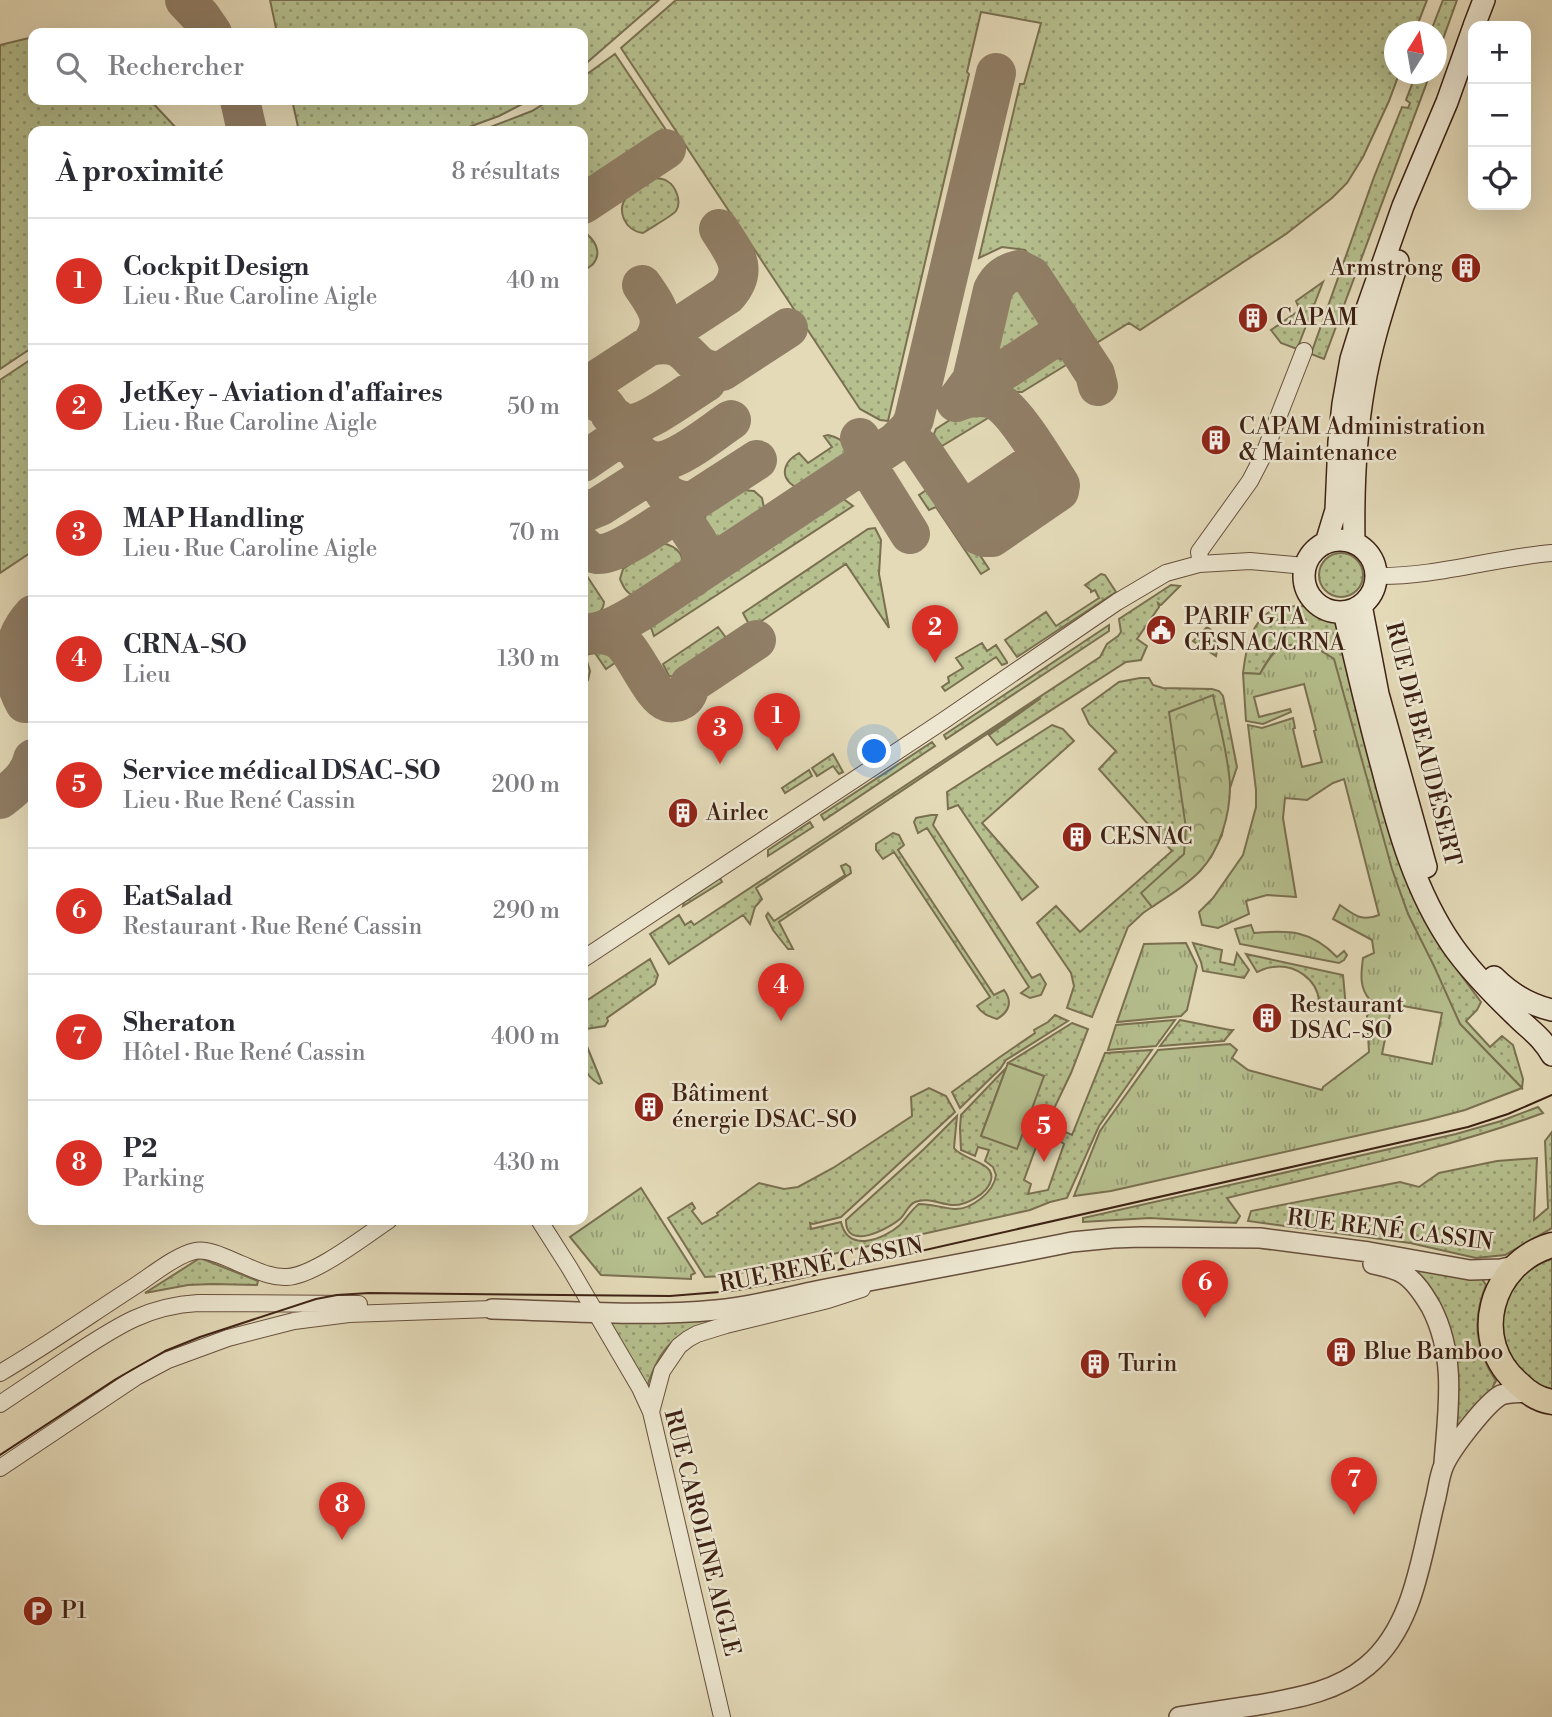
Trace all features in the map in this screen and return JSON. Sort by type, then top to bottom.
[{"type":"main road","points":[[1476,21],[1484,0]]},
{"type":"main road","points":[[1354,543],[1357,445],[1364,384],[1447,102],[1468,44]]},
{"type":"main road","points":[[1326,543],[1336,510],[1343,404],[1352,359],[1403,206],[1447,102]]},
{"type":"main road","points":[[1353,609],[1329,611],[1317,604],[1308,593],[1304,580],[1305,566],[1310,557],[1326,543],[1340,540],[1354,543],[1366,551],[1373,562],[1376,576]]},
{"type":"main road","name":"RUE DE BEAUDÉSERT","points":[[1353,609],[1373,592],[1376,576]]},
{"type":"main road","name":"RUE DE BEAUDÉSERT","points":[[1353,609],[1418,843],[1441,905],[1465,942],[1497,980],[1527,1001],[1552,1010]]},
{"type":"main road","name":"RUE DE BEAUDÉSERT","points":[[1353,609],[1364,699],[1396,822],[1424,897],[1440,926],[1473,972],[1544,1041],[1552,1055]]},
{"type":"main road","points":[[1552,1245],[1541,1248],[1514,1266],[1500,1286],[1492,1308],[1491,1332],[1497,1356],[1509,1377],[1528,1392],[1552,1402]]},
{"type":"street","points":[[1201,564],[1199,552],[1250,481],[1263,456],[1304,351]]},
{"type":"street","points":[[1376,576],[1428,573],[1552,553]]},
{"type":"street","points":[[588,956],[1117,602],[1166,573],[1201,564],[1250,561],[1305,566]]},
{"type":"street","points":[[0,1373],[159,1270],[195,1251],[209,1252],[278,1277],[302,1275],[381,1225]]},
{"type":"street","name":"RUE CAROLINE AIGLE","points":[[542,1225],[640,1388],[651,1412],[722,1717]]},
{"type":"street","name":"RUE RENÉ CASSIN","points":[[0,1404],[109,1331],[134,1318],[175,1305],[449,1305],[492,1310],[694,1312],[751,1305],[1083,1240],[1113,1237],[1260,1238],[1311,1243],[1470,1270],[1514,1266]]},
{"type":"street","points":[[1179,1717],[1313,1694],[1347,1681],[1382,1652],[1407,1609],[1414,1586],[1444,1464],[1450,1391],[1447,1354],[1435,1316],[1426,1298],[1404,1274],[1367,1262],[1259,1250],[1194,1238]]},
{"type":"street","points":[[651,1412],[662,1371],[668,1360],[680,1346],[697,1334],[828,1300],[901,1276]]},
{"type":"street","points":[[0,1468],[136,1377],[168,1360],[222,1340],[275,1325],[339,1315],[492,1310]]},
{"type":"street","points":[[1444,1464],[1464,1434],[1493,1401],[1513,1392],[1528,1392]]},
{"type":"green space","points":[[270,0],[659,0],[588,62],[588,28],[276,28]]},
{"type":"green space","points":[[676,0],[1427,0],[1419,21],[1384,21],[1384,84],[1395,84],[1363,157],[1347,183],[1286,234],[1140,330],[1129,323],[1092,344],[1084,338],[1025,250],[1002,247],[979,258],[1020,84],[1024,84],[1041,23],[981,12],[888,421],[880,420],[860,409],[621,48]]},
{"type":"green space","points":[[1443,0],[1457,0],[1447,28],[1447,21],[1435,21]]},
{"type":"green space","points":[[28,38],[28,105],[155,105],[174,126],[28,126],[28,350],[0,369],[0,45]]},
{"type":"green space","points":[[615,54],[666,130],[588,182],[588,126],[493,126],[542,105],[588,105],[588,73]]},
{"type":"green space","points":[[1412,84],[1426,84],[1324,359],[1311,354],[1374,177],[1402,107],[1408,108],[1410,103],[1406,100]]},
{"type":"green space","points":[[293,105],[520,105],[472,126],[298,126]]},
{"type":"green space","points":[[651,178],[664,179],[670,183],[677,195],[678,207],[674,213],[643,233],[627,224],[622,207],[630,192]]},
{"type":"green space","points":[[588,236],[597,250],[593,264],[588,268]]},
{"type":"green space","points":[[1017,279],[1027,284],[1048,320],[1048,326],[1044,332],[1001,358],[994,353],[991,345],[1002,288],[1008,281]]},
{"type":"green space","points":[[1323,282],[1297,349],[1281,343],[1271,330],[1300,310],[1296,301]]},
{"type":"green space","points":[[1053,358],[1071,362],[1022,392],[1012,389],[1010,384],[1013,379],[1040,361]]},
{"type":"green space","points":[[28,361],[28,554],[0,573],[0,380]]},
{"type":"green space","points":[[967,409],[993,412],[993,415],[942,446],[936,440],[936,429]]},
{"type":"green space","points":[[828,435],[845,444],[844,463],[806,488],[790,483],[785,475],[788,462],[799,453],[808,463],[832,447],[824,436]]},
{"type":"green space","points":[[934,485],[989,569],[981,574],[936,507],[929,510],[919,495]]},
{"type":"green space","points":[[743,490],[754,491],[762,498],[764,508],[760,519],[724,543],[714,542],[705,536],[702,526],[706,515]]},
{"type":"green space","points":[[833,497],[842,498],[853,506],[654,636],[651,619]]},
{"type":"green space","points":[[875,528],[881,540],[879,574],[889,628],[846,564],[751,628],[743,613],[868,529]]},
{"type":"green space","points":[[661,543],[680,553],[682,562],[677,573],[643,595],[631,595],[620,579],[623,569]]},
{"type":"green space","points":[[1341,553],[1356,560],[1363,575],[1356,590],[1341,597],[1326,590],[1319,575],[1326,560]]},
{"type":"green space","points":[[1101,574],[1105,575],[1116,592],[1017,657],[1005,640],[1046,612],[1056,626],[1099,598],[1095,590],[1091,592],[1085,585]]},
{"type":"green space","points":[[588,578],[604,602],[600,612],[588,617]]},
{"type":"green space","points":[[1171,585],[1180,586],[1161,605],[1158,603],[1159,607],[1137,639],[1147,646],[1141,660],[1126,662],[997,745],[989,735],[1041,698],[756,888],[762,899],[755,907],[750,924],[743,915],[669,964],[650,934],[679,915],[685,925],[691,921],[694,925],[1100,657],[1107,644],[1121,632],[1119,619]]},
{"type":"green space","points":[[1308,606],[1324,612],[1336,624],[1425,918],[1441,948],[1481,1002],[1466,1021],[1490,1047],[1502,1036],[1513,1045],[1523,1079],[1522,1088],[1460,1024],[1408,914],[1307,642],[1289,645],[1273,653],[1260,674],[1243,673],[1248,645],[1259,621],[1274,609]]},
{"type":"green space","points":[[1109,625],[1109,631],[946,739],[944,735]]},
{"type":"green space","points":[[718,627],[728,643],[678,677],[669,676],[663,664]]},
{"type":"green space","points":[[1207,627],[1214,632],[1216,656],[1193,641]]},
{"type":"green space","points":[[1307,642],[1334,659],[1392,869],[1408,914],[1460,1024],[1522,1088],[1465,1110],[1427,1120],[1111,1191],[1074,1196],[1100,1131],[1158,1050],[1230,1044],[1237,1050],[1232,1058],[1248,1070],[1322,1090],[1369,1052],[1367,1016],[1371,1010],[1390,1014],[1382,1054],[1432,1064],[1442,1013],[1370,1000],[1362,985],[1361,975],[1363,958],[1374,953],[1372,940],[1333,919],[1340,905],[1363,918],[1379,915],[1344,779],[1307,800],[1285,798],[1283,818],[1296,897],[1267,895],[1246,901],[1249,914],[1218,928],[1202,925],[1199,912],[1213,898],[1243,855],[1256,807],[1248,725],[1262,728],[1293,718],[1302,767],[1322,762],[1304,684],[1254,697],[1259,717],[1290,709],[1291,712],[1263,724],[1246,721],[1243,673],[1260,674],[1269,658],[1278,650]]},
{"type":"green space","points":[[982,643],[987,651],[996,645],[1007,663],[1002,665],[996,657],[945,691],[942,687],[949,682],[948,677],[963,668],[956,658]]},
{"type":"green space","points":[[588,649],[607,650],[619,660],[606,669],[595,653],[588,654]]},
{"type":"green space","points":[[1149,678],[1153,685],[1163,688],[1219,691],[1223,696],[1237,767],[1230,788],[1222,835],[1211,857],[1200,871],[1128,927],[1092,1017],[1067,1008],[1074,986],[1071,973],[1037,923],[1056,906],[1080,932],[1172,851],[1099,769],[1116,751],[1089,724],[1082,709],[1119,682]]},
{"type":"green space","points":[[1213,695],[1229,775],[1230,797],[1226,820],[1207,863],[1183,886],[1152,907],[1141,893],[1184,854],[1186,828],[1169,712]]},
{"type":"green space","points":[[1052,725],[1063,729],[1074,741],[982,823],[1038,887],[1022,900],[958,805],[948,809],[947,792]]},
{"type":"green space","points":[[932,742],[935,746],[824,820],[821,815]]},
{"type":"green space","points":[[833,754],[843,772],[839,774],[833,766],[817,776],[812,768]]},
{"type":"green space","points":[[809,770],[812,776],[785,793],[782,788]]},
{"type":"green space","points":[[937,815],[933,825],[1032,978],[1040,974],[1046,984],[1041,995],[1030,998],[1021,993],[1029,987],[927,828],[918,833],[914,822],[916,818]]},
{"type":"green space","points":[[810,822],[813,827],[768,856],[768,850]]},
{"type":"green space","points":[[893,833],[899,835],[904,845],[898,850],[994,995],[1004,990],[1007,994],[1008,1006],[997,1019],[977,1006],[990,997],[894,852],[883,859],[876,850],[876,844]]},
{"type":"green space","points":[[846,864],[851,873],[779,922],[793,949],[788,949],[773,930],[766,916],[768,913],[774,921],[845,875],[841,866]]},
{"type":"green space","points":[[720,878],[722,882],[683,906],[684,902]]},
{"type":"green space","points":[[1251,925],[1254,933],[1299,934],[1318,941],[1337,957],[1344,951],[1347,955],[1339,963],[1240,944],[1235,929]]},
{"type":"green space","points":[[1186,943],[1197,966],[1187,1010],[1181,1016],[1117,1022],[1144,944]]},
{"type":"green space","points":[[1193,943],[1222,950],[1220,962],[1234,965],[1237,953],[1249,970],[1244,978],[1203,971]]},
{"type":"green space","points":[[1246,954],[1343,975],[1346,1008],[1339,1012],[1341,1006],[1319,1001],[1314,986],[1297,971],[1281,967],[1257,972]]},
{"type":"green space","points":[[650,959],[658,975],[655,984],[607,1018],[605,1026],[588,1029],[588,1000]]},
{"type":"green space","points":[[1055,1015],[1068,1021],[1006,1060],[960,1108],[952,1092],[1035,1033],[1034,1030]]},
{"type":"green space","points":[[1175,1020],[1156,1046],[1108,1050],[1116,1025]]},
{"type":"green space","points":[[1180,1020],[1233,1030],[1224,1041],[1160,1046]]},
{"type":"green space","points":[[1072,1023],[1088,1029],[1049,1119],[1055,1122],[1050,1131],[1047,1129],[1044,1137],[1040,1136],[1024,1180],[1031,1184],[1028,1194],[1048,1190],[1064,1144],[1055,1137],[1061,1130],[1072,1135],[1105,1053],[1152,1050],[1099,1126],[1067,1198],[1030,1210],[788,1264],[705,1277],[668,1218],[692,1203],[695,1208],[692,1211],[702,1224],[759,1183],[784,1189],[798,1187],[833,1168],[912,1116],[911,1097],[929,1088],[946,1096],[955,1112],[841,1217],[810,1223],[811,1229],[841,1222],[851,1238],[867,1241],[893,1230],[919,1204],[961,1209],[974,1203],[991,1188],[996,1175],[993,1167],[985,1161],[989,1150],[978,1147],[975,1156],[961,1150],[961,1115],[1006,1068],[981,1136],[1044,1076],[1008,1063]]},
{"type":"green space","points":[[588,1049],[602,1083],[594,1081],[588,1074]]},
{"type":"green space","points":[[1008,1063],[1044,1076],[1017,1149],[981,1136]]},
{"type":"green space","points":[[1538,1107],[1543,1113],[1466,1139],[1227,1198],[1240,1216],[1236,1223],[1150,1218],[1083,1222],[1083,1218],[1456,1134]]},
{"type":"green space","points":[[957,1116],[954,1148],[988,1169],[991,1180],[985,1190],[975,1198],[957,1205],[929,1200],[915,1202],[901,1218],[878,1232],[852,1235],[846,1220]]},
{"type":"green space","points":[[1552,1132],[1552,1228],[1505,1255],[1476,1258],[1410,1243],[1248,1221],[1251,1211],[1400,1182],[1419,1187],[1439,1173],[1497,1161],[1537,1158],[1534,1220],[1548,1208],[1545,1141]]},
{"type":"green space","points":[[641,1188],[695,1273],[691,1275],[691,1279],[601,1275],[570,1237]]},
{"type":"green space","points":[[200,1258],[258,1281],[257,1285],[188,1285],[145,1293]]},
{"type":"green space","points":[[1552,1259],[1552,1389],[1534,1382],[1520,1369],[1510,1354],[1504,1337],[1503,1321],[1505,1305],[1522,1277],[1535,1266]]},
{"type":"green space","points":[[1401,1267],[1482,1279],[1486,1285],[1477,1322],[1478,1334],[1484,1357],[1496,1381],[1493,1386],[1495,1391],[1459,1427],[1456,1428],[1454,1371]]},
{"type":"green space","points":[[724,1317],[675,1340],[659,1358],[647,1387],[610,1331],[609,1319]]},
{"type":"taxiway","points":[[185,0],[209,28]]},
{"type":"taxiway","points":[[588,633],[612,627],[638,613],[896,442],[910,428],[996,73]]},
{"type":"taxiway","points":[[241,105],[246,126]]},
{"type":"taxiway","points":[[588,201],[666,149]]},
{"type":"taxiway","points":[[588,386],[727,295],[734,286],[739,269],[734,254],[719,229]]},
{"type":"taxiway","points":[[956,402],[972,380],[993,290],[1003,277],[1019,270],[1031,276],[1095,374],[1098,386]]},
{"type":"taxiway","points":[[642,285],[659,314],[659,329],[650,346]]},
{"type":"taxiway","points":[[957,401],[1052,339],[1060,331],[1059,318]]},
{"type":"taxiway","points":[[650,346],[675,346],[701,367],[722,371],[788,328]]},
{"type":"taxiway","points":[[610,414],[624,423],[638,423],[706,382]]},
{"type":"taxiway","points":[[896,442],[909,441],[920,448],[979,535],[984,537],[992,537],[1059,491],[1060,485],[1039,451],[1020,424],[1001,404],[983,397],[956,402]]},
{"type":"taxiway","points":[[588,398],[605,406],[697,541],[701,561],[692,578]]},
{"type":"taxiway","points":[[640,455],[656,461],[670,459],[688,450],[731,420]]},
{"type":"taxiway","points":[[588,459],[624,434]]},
{"type":"taxiway","points":[[861,440],[860,438],[869,468],[910,534]]},
{"type":"taxiway","points":[[957,503],[964,506],[973,504],[1036,461],[1039,453]]},
{"type":"taxiway","points":[[666,494],[680,500],[695,500],[757,460]]},
{"type":"taxiway","points":[[588,511],[652,473]]},
{"type":"taxiway","points":[[588,550],[597,554],[616,550],[678,512]]},
{"type":"taxiway","points":[[25,703],[16,681],[14,658],[20,635],[28,621]]},
{"type":"taxiway","points":[[595,633],[612,636],[621,641],[656,692],[668,702],[682,700],[690,684],[756,640]]},
{"type":"taxiway","points":[[0,799],[16,786],[28,770]]},
{"type":"tram line","points":[[0,1455],[116,1379],[165,1351],[316,1299],[369,1293],[670,1296],[732,1291],[797,1279],[1468,1127],[1552,1095]]},
{"type":"place","name":"Armstrong","points":[[1466,268]]},
{"type":"place","name":"CAPAM","points":[[1253,318]]},
{"type":"place","name":"CAPAM Administration & Maintenance","points":[[1216,440]]},
{"type":"place","name":"PARIF GTA CESNAC/CRNA","points":[[1161,630]]},
{"type":"place","name":"JetKey - Aviation d'affaires","points":[[935,663]]},
{"type":"place","name":"Cockpit Design","points":[[777,751]]},
{"type":"place","name":"MAP Handling","points":[[720,764]]},
{"type":"place","name":"Airlec","points":[[683,813]]},
{"type":"place","name":"CESNAC","points":[[1077,837]]},
{"type":"place","name":"Restaurant DSAC-SO","points":[[1267,1018]]},
{"type":"place","name":"CRNA-SO","points":[[781,1021]]},
{"type":"place","name":"Bâtiment énergie DSAC-SO","points":[[649,1107]]},
{"type":"place","name":"Service médical DSAC-SO","points":[[1044,1162]]},
{"type":"place","name":"EatSalad","points":[[1205,1318]]},
{"type":"place","name":"Blue Bamboo","points":[[1341,1352]]},
{"type":"place","name":"Turin","points":[[1095,1364]]},
{"type":"place","name":"Sheraton","points":[[1354,1515]]},
{"type":"place","name":"P2","points":[[342,1540]]},
{"type":"place","name":"P1","points":[[38,1611]]}]
